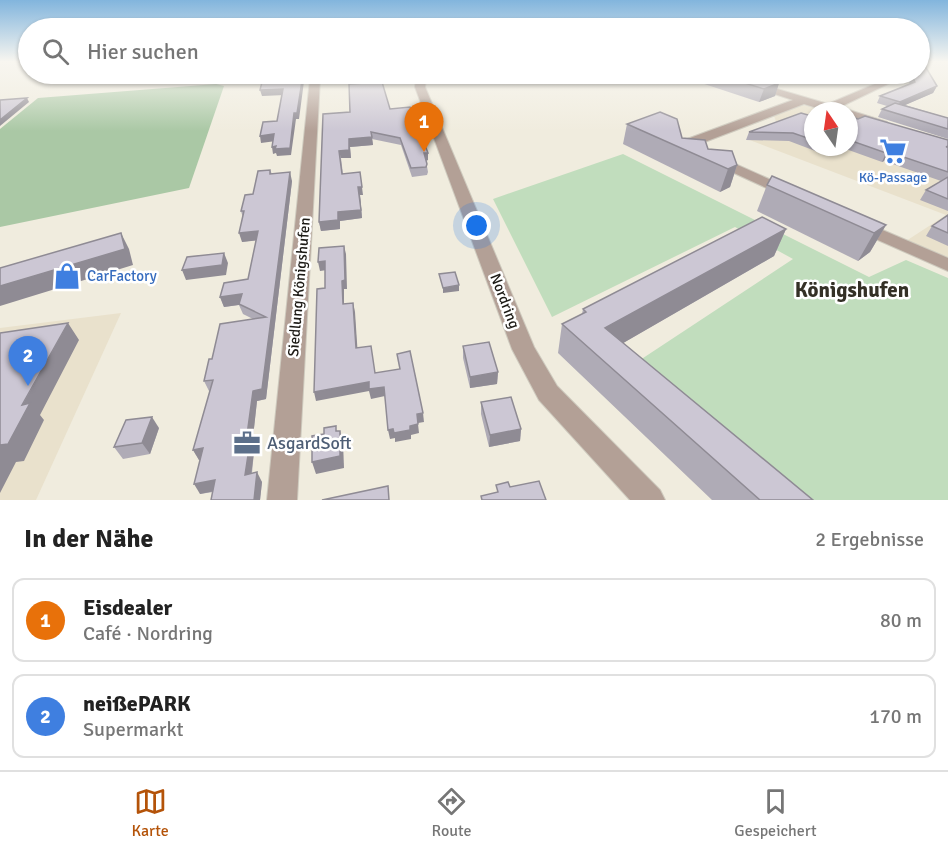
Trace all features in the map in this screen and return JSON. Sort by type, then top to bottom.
[{"type":"street","name":"Siedlung Königshufen","points":[[282,500],[315,84]]},
{"type":"street","name":"Nordring","points":[[420,84],[524,349],[548,393],[650,500]]},
{"type":"street","points":[[752,84],[810,102]]},
{"type":"street","points":[[849,102],[883,84]]},
{"type":"street","points":[[804,100],[684,145],[810,202]]},
{"type":"street","points":[[858,117],[893,128]]},
{"type":"street","points":[[842,217],[948,265]]},
{"type":"shaded area","points":[[799,104],[804,105],[804,156],[858,156],[858,148],[948,150],[948,259],[906,241],[946,215],[747,139],[778,127],[773,113]]},
{"type":"shaded area","points":[[121,313],[36,500],[0,500],[0,328]]},
{"type":"green space","points":[[212,84],[224,86],[189,188],[0,227],[0,129],[38,98]]},
{"type":"green space","points":[[623,154],[869,277],[906,260],[948,278],[948,500],[790,500],[634,364],[793,259],[735,227],[552,317],[493,199]]},
{"type":"building","points":[[261,84],[301,84],[297,113],[294,113],[290,148],[275,149],[276,146],[272,147],[274,134],[260,136],[263,122],[277,121],[283,89],[260,90]]},
{"type":"building","points":[[349,84],[383,84],[390,109],[410,107],[428,153],[424,153],[427,164],[426,167],[411,168],[400,138],[371,132],[372,137],[349,139],[349,150],[339,151],[342,174],[360,172],[362,187],[358,187],[361,210],[338,212],[338,220],[319,222],[323,114],[350,112]]},
{"type":"building","points":[[749,84],[776,84],[764,89]]},
{"type":"building","points":[[909,84],[937,86],[900,102],[880,96]]},
{"type":"building","points":[[27,98],[0,120],[0,100]]},
{"type":"building","points":[[895,103],[948,118],[948,129],[882,109]]},
{"type":"building","points":[[660,112],[677,119],[682,138],[705,140],[708,149],[732,151],[737,165],[728,169],[627,124]]},
{"type":"building","points":[[804,114],[804,137],[793,133],[749,132]]},
{"type":"building","points":[[865,116],[948,140],[946,147],[948,147],[948,172],[889,152],[858,143],[858,119]]},
{"type":"building","points":[[270,170],[270,174],[290,172],[262,389],[253,391],[246,442],[250,442],[245,475],[257,472],[254,500],[211,500],[215,480],[194,484],[203,448],[193,450],[213,380],[204,381],[220,324],[266,317],[239,304],[242,294],[220,297],[224,283],[248,279],[258,231],[239,233],[244,211],[241,211],[245,195],[253,194],[258,171]]},
{"type":"building","points":[[772,176],[886,225],[874,233],[767,185]]},
{"type":"building","points":[[948,177],[948,199],[926,190]]},
{"type":"building","points":[[948,215],[948,233],[932,226]]},
{"type":"building","points":[[762,217],[786,229],[605,328],[813,500],[760,500],[562,324],[586,312],[583,309]]},
{"type":"building","points":[[121,233],[125,249],[0,286],[0,268]]},
{"type":"building","points":[[344,246],[343,304],[353,303],[356,348],[371,346],[375,373],[400,369],[397,354],[410,351],[423,413],[417,414],[418,424],[410,426],[410,430],[394,433],[393,429],[388,430],[384,387],[369,389],[369,382],[314,392],[317,289],[325,288],[325,261],[318,262],[319,248]]},
{"type":"building","points":[[224,253],[222,265],[182,270],[187,257]]},
{"type":"building","points":[[455,272],[459,285],[443,288],[439,274]]},
{"type":"building","points":[[68,323],[22,405],[30,403],[8,444],[0,445],[0,333]]},
{"type":"building","points":[[489,342],[498,372],[470,377],[463,346]]},
{"type":"building","points":[[511,397],[521,429],[490,435],[481,402]]},
{"type":"building","points":[[152,417],[142,443],[114,447],[126,420]]},
{"type":"building","points":[[336,426],[336,431],[340,431],[340,456],[312,462],[312,436],[324,434],[324,428]]},
{"type":"building","points":[[539,481],[546,500],[482,500],[481,496],[498,492],[496,485],[508,482],[510,487]]},
{"type":"building","points":[[388,486],[389,500],[322,500]]},
{"type":"place","name":"Kö-Passage","points":[[893,151]]},
{"type":"place","name":"Eisdealer","points":[[424,152]]},
{"type":"place","name":"CarFactory","points":[[67,276]]},
{"type":"place","name":"neißePARK","points":[[28,386]]},
{"type":"place","name":"AsgardSoft","points":[[247,443]]},
{"type":"district","name":"Königshufen","points":[[852,290]]}]
